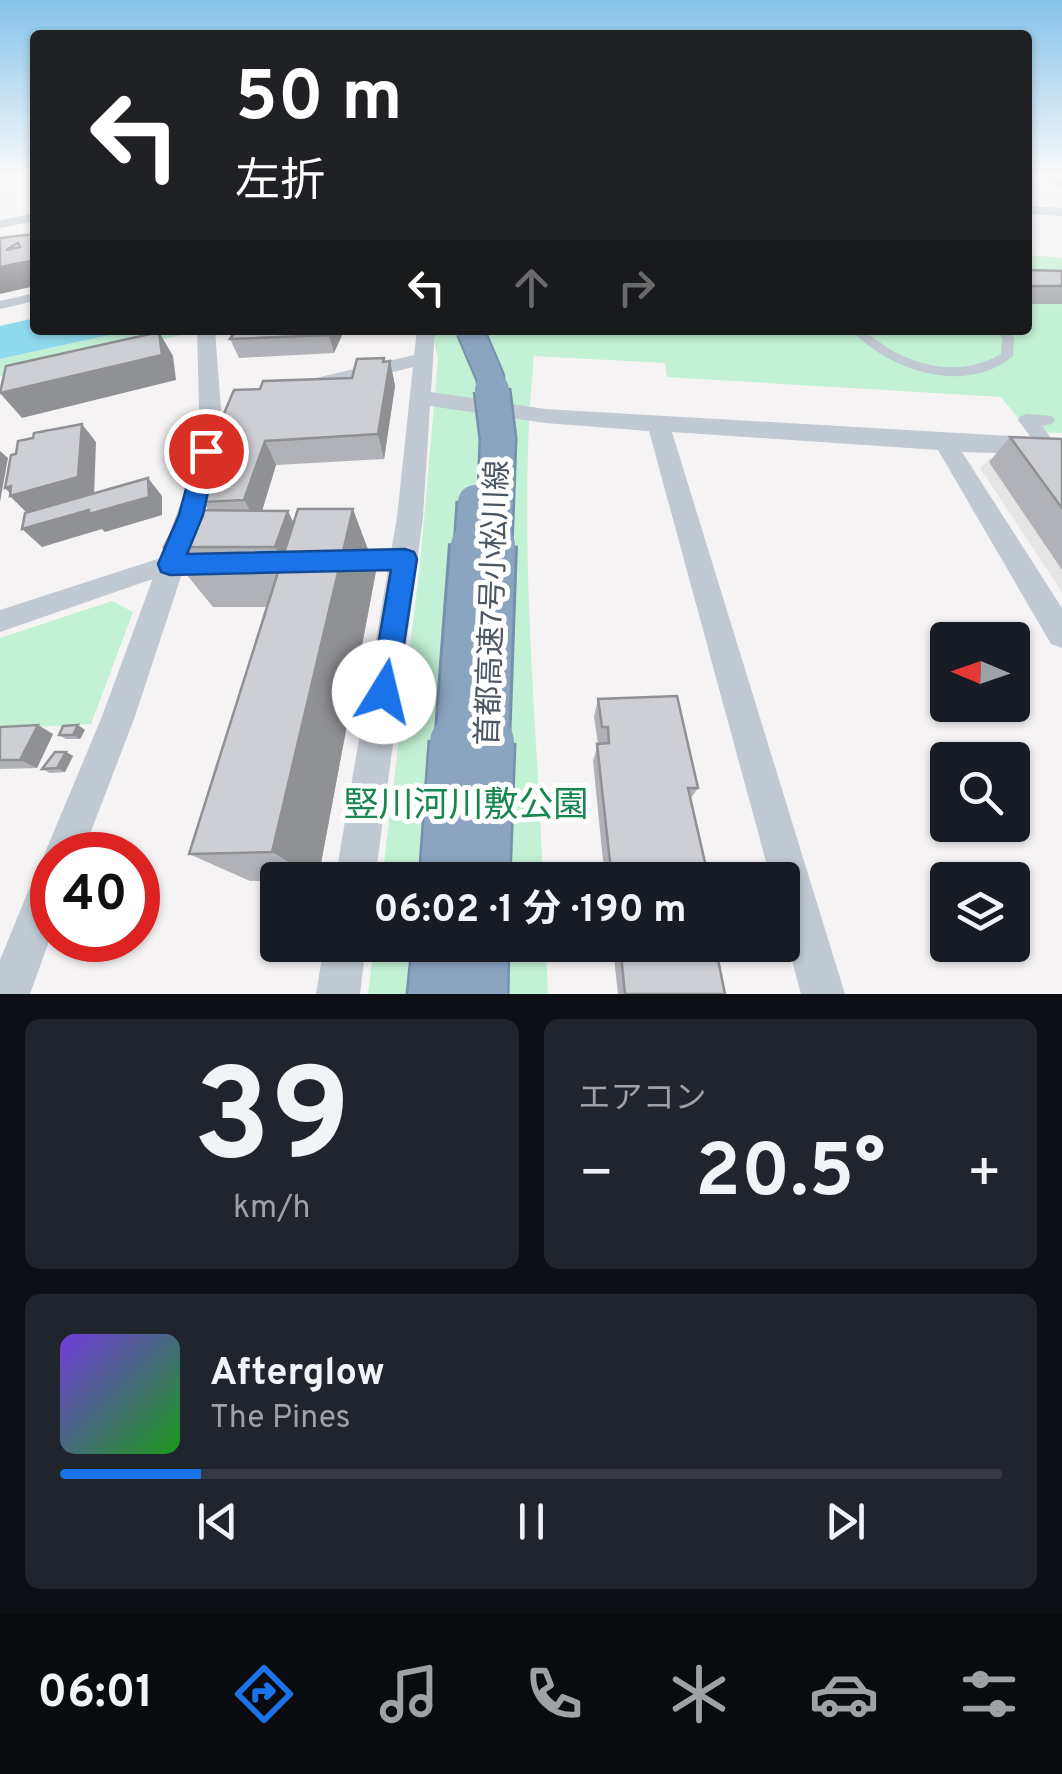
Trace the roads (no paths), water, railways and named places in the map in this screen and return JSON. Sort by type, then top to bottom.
[{"type":"highway","name":"首都高速7号小松川線","points":[[472,335],[490,377],[498,439],[483,862]]},
{"type":"highway","name":"首都高速7号小松川線","points":[[430,337],[470,379],[476,441],[447,862]]},
{"type":"highway","points":[[438,994],[441,962]]},
{"type":"highway","points":[[477,994],[478,962]]},
{"type":"street","points":[[0,305],[30,298]]},
{"type":"street","points":[[72,832],[200,483],[219,407],[206,335]]},
{"type":"street","points":[[480,335],[482,393]]},
{"type":"street","points":[[865,335],[892,356],[940,371],[962,371],[986,370],[1007,356],[1006,335]]},
{"type":"street","points":[[282,392],[430,337],[405,559],[359,862]]},
{"type":"street","points":[[423,398],[521,414],[1055,447]]},
{"type":"street","points":[[1046,420],[1027,420],[1055,447]]},
{"type":"street","points":[[659,424],[824,994]]},
{"type":"street","points":[[945,443],[1062,634]]},
{"type":"street","points":[[318,561],[405,559]]},
{"type":"street","points":[[0,620],[170,564],[204,564]]},
{"type":"street","points":[[8,994],[30,938]]},
{"type":"street","points":[[338,994],[343,962]]},
{"type":"water","points":[[30,319],[30,335],[109,335],[0,359],[0,326]]},
{"type":"park label","name":"竪川河川敷公園","points":[[466,804]]}]
